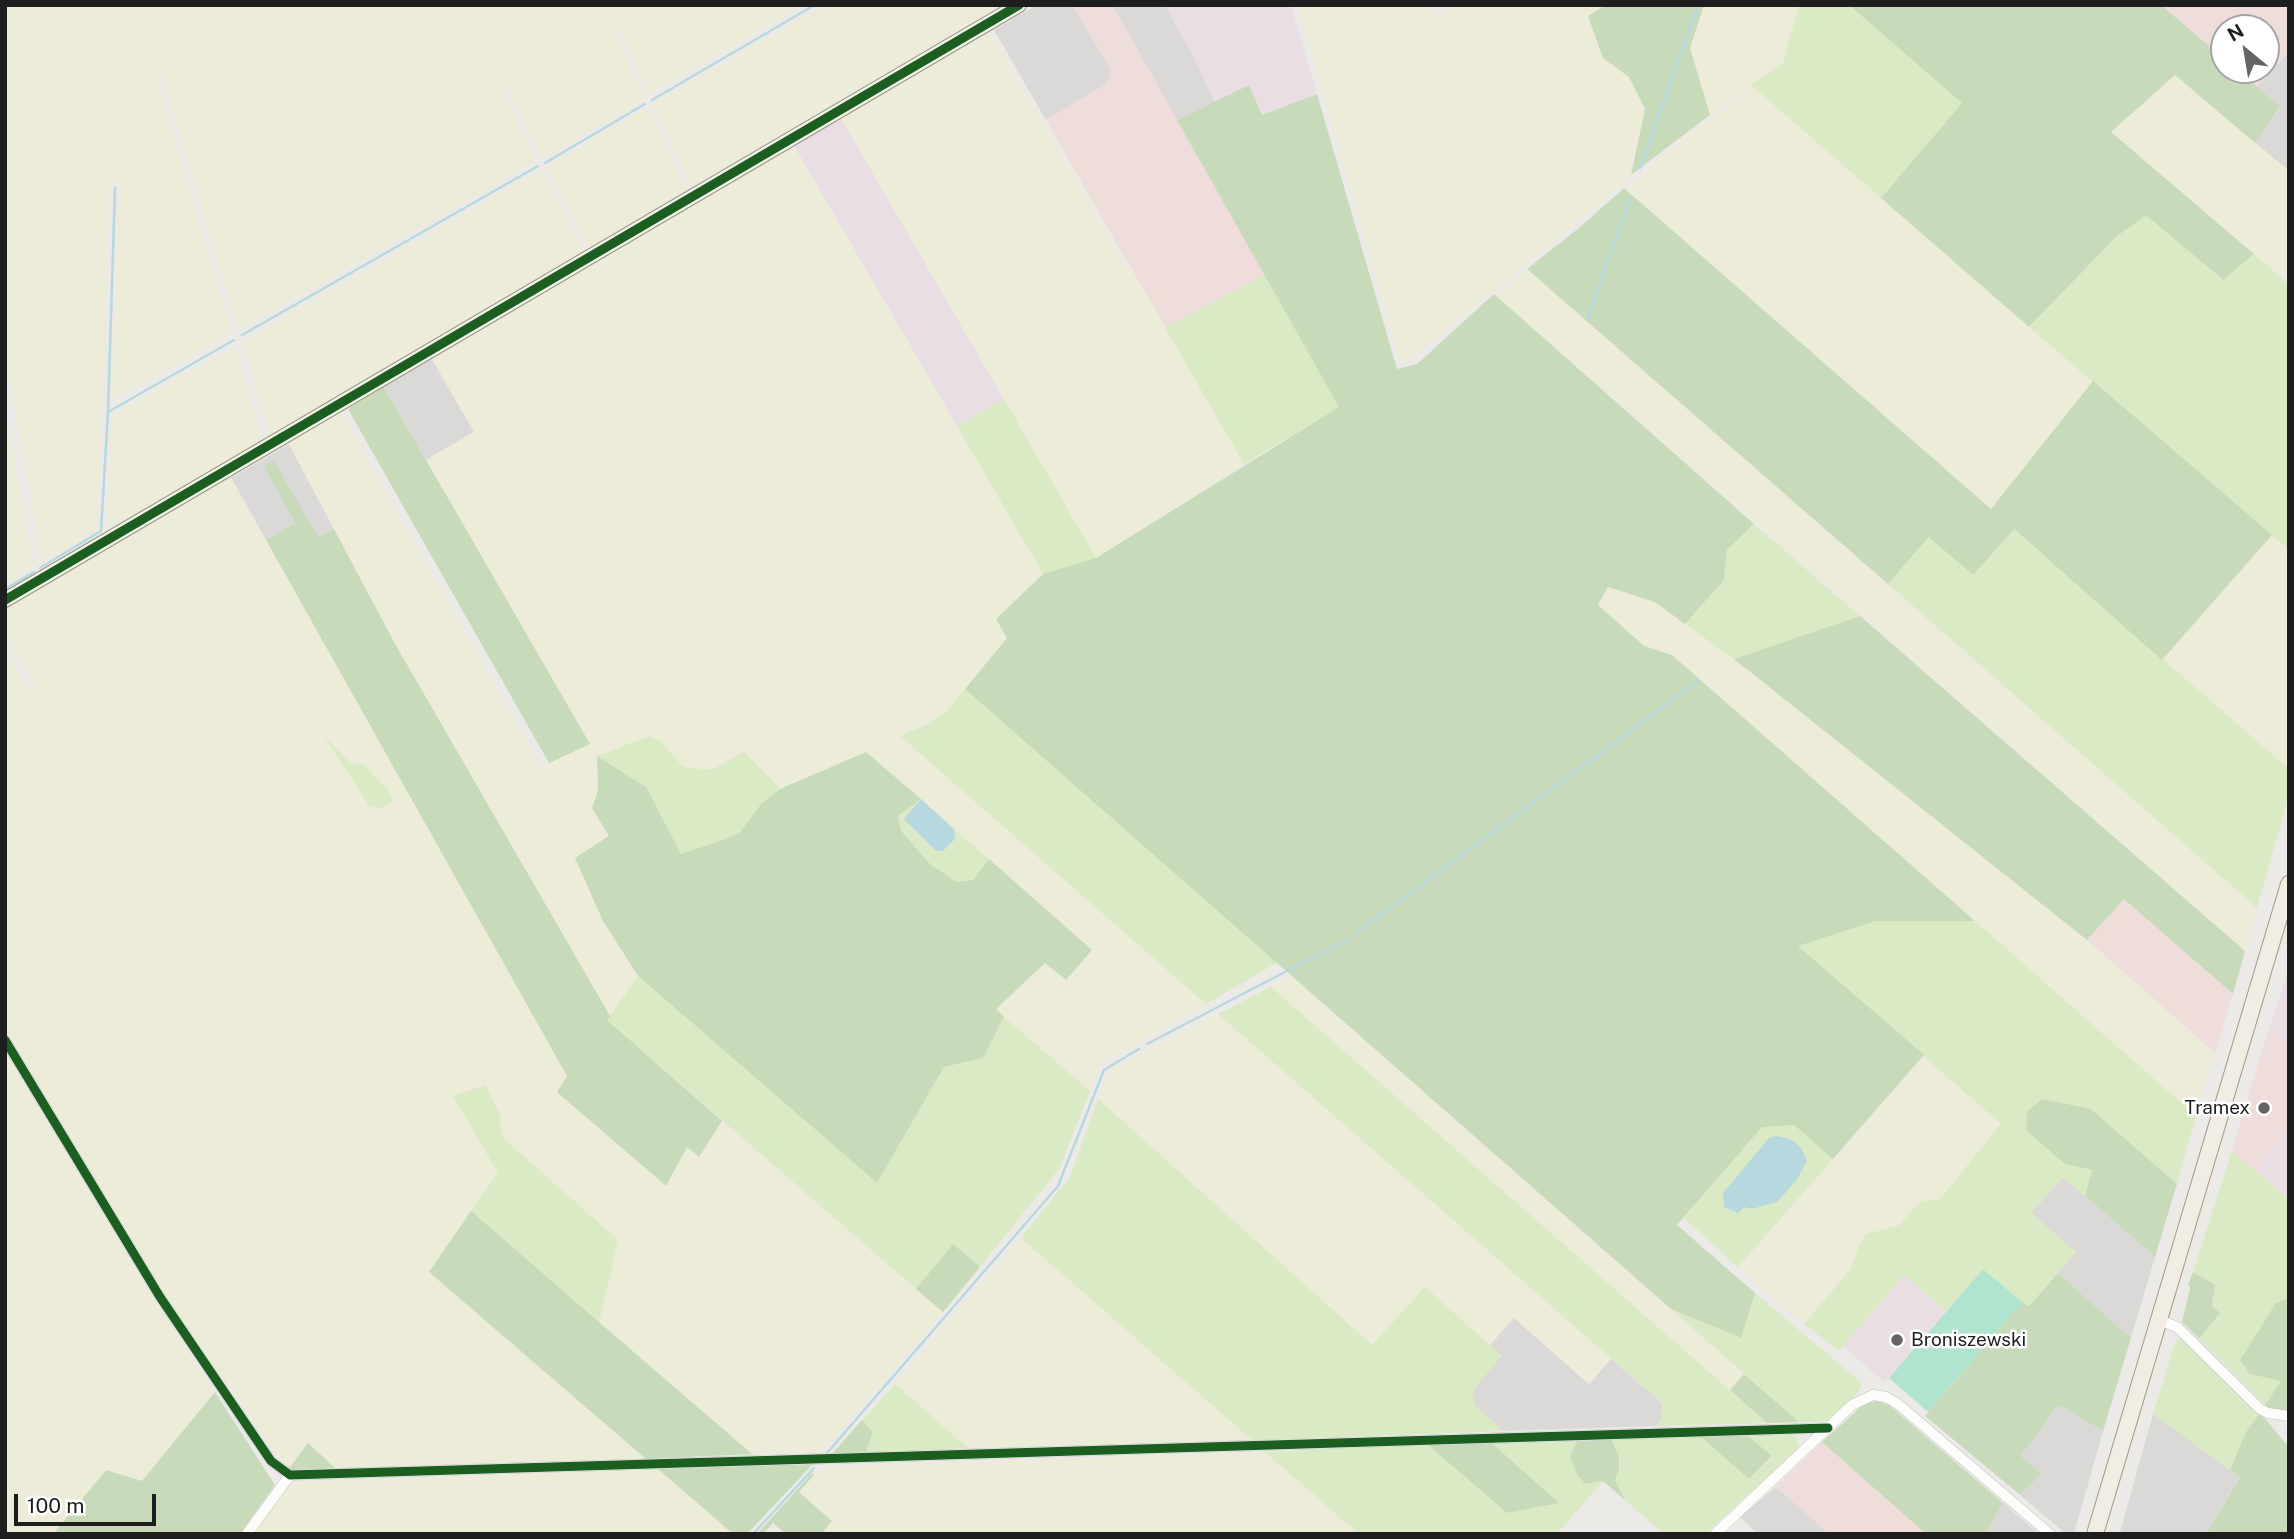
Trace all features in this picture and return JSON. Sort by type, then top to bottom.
[{"type":"main road","points":[[2095,1534],[2289,884]]},
{"type":"street","points":[[5,600],[1019,5]]},
{"type":"street","points":[[5,1040],[160,1297],[271,1461],[290,1475],[1828,1428]]},
{"type":"street","points":[[2159,1320],[2177,1327],[2260,1409],[2289,1416]]},
{"type":"street","points":[[1715,1534],[1859,1400],[1873,1395],[1892,1399],[2050,1534]]},
{"type":"street","points":[[247,1534],[290,1475]]},
{"type":"shaded area","points":[[1037,5],[1073,5],[1111,70],[1107,84],[1046,120],[994,30]]},
{"type":"shaded area","points":[[1073,5],[1112,5],[1265,274],[1165,328],[1046,120],[1107,83],[1111,70]]},
{"type":"shaded area","points":[[1112,5],[1165,5],[1215,102],[1177,120]]},
{"type":"shaded area","points":[[1165,5],[1291,5],[1317,94],[1262,115],[1249,85],[1215,102]]},
{"type":"shaded area","points":[[2161,5],[2289,5],[2289,56],[2286,54],[2280,61],[2280,14],[2210,14],[2210,47]]},
{"type":"shaded area","points":[[2287,54],[2289,56],[2289,171],[2255,143],[2280,108],[2257,87],[2260,84],[2280,84],[2280,62]]},
{"type":"shaded area","points":[[841,118],[1004,399],[957,426],[794,146]]},
{"type":"shaded area","points":[[432,359],[474,432],[426,460],[384,387]]},
{"type":"shaded area","points":[[289,444],[334,529],[307,544],[295,523],[266,540],[231,478]]},
{"type":"shaded area","points":[[2124,898],[2233,994],[2215,1053],[2087,940]]},
{"type":"shaded area","points":[[2289,969],[2289,1045],[2269,1028]]},
{"type":"shaded area","points":[[2269,1028],[2289,1045],[2289,1126],[2257,1172],[2232,1151]]},
{"type":"shaded area","points":[[2289,1126],[2289,1199],[2257,1172]]},
{"type":"shaded area","points":[[2063,1177],[2155,1257],[2131,1338],[2058,1273],[2075,1252],[2031,1213]]},
{"type":"shaded area","points":[[1904,1275],[1946,1311],[1885,1382],[1843,1347]]},
{"type":"shaded area","points":[[1513,1317],[1589,1384],[1611,1359],[1662,1403],[1662,1420],[1655,1426],[1503,1431],[1473,1404],[1473,1389],[1501,1356],[1490,1345]]},
{"type":"shaded area","points":[[2058,1405],[2103,1431],[2074,1534],[2066,1534],[2020,1495],[2042,1474],[2021,1456]]},
{"type":"shaded area","points":[[2153,1414],[2240,1476],[2206,1534],[2120,1532]]},
{"type":"shaded area","points":[[1822,1442],[1926,1534],[1829,1534],[1776,1487]]},
{"type":"shaded area","points":[[1776,1487],[1829,1533],[1758,1534],[1740,1517]]},
{"type":"shaded area","points":[[2003,1503],[2039,1534],[1985,1534]]},
{"type":"green space","points":[[5,5],[804,5],[648,95],[620,31],[616,32],[645,100],[542,159],[506,88],[503,90],[537,161],[239,330],[162,75],[156,77],[232,333],[112,400],[119,182],[110,185],[97,529],[42,563],[5,352]]},
{"type":"green space","points":[[826,5],[991,5],[994,10],[691,187],[653,104]]},
{"type":"green space","points":[[1298,5],[1432,5],[1436,19],[1445,12],[1447,5],[1606,5],[1588,16],[1603,58],[1629,76],[1645,109],[1631,175],[1405,363],[1398,356]]},
{"type":"green space","points":[[1606,5],[1704,5],[1690,48],[1710,115],[1631,175],[1645,109],[1629,77],[1603,58],[1588,16]]},
{"type":"green space","points":[[1704,5],[1799,5],[1783,63],[1710,115],[1690,48]]},
{"type":"green space","points":[[1799,5],[1849,5],[1962,103],[1881,198],[1751,85],[1783,63]]},
{"type":"green space","points":[[1849,5],[2161,5],[2210,47],[2210,84],[2254,84],[2280,107],[2255,143],[2175,75],[2111,132],[2254,254],[2223,280],[2146,215],[2116,237],[2029,327],[1881,198],[1962,103]]},
{"type":"green space","points":[[990,32],[1128,271],[1132,269],[1244,464],[1096,558],[841,118]]},
{"type":"green space","points":[[2175,75],[2289,171],[2289,266],[2280,277],[2111,132]]},
{"type":"green space","points":[[1249,85],[1262,115],[1317,94],[1397,369],[1417,364],[1494,294],[1754,524],[1727,550],[1724,580],[1685,624],[1655,602],[1608,587],[1598,605],[1644,646],[1672,655],[1975,921],[1876,921],[1798,946],[1924,1055],[1833,1159],[1794,1125],[1762,1127],[1677,1225],[1755,1293],[1741,1338],[1671,1309],[965,689],[1007,638],[996,619],[1043,574],[1096,558],[1339,407],[1177,120]]},
{"type":"green space","points":[[1753,87],[2093,381],[1991,509],[1624,188],[1639,180],[1672,148]]},
{"type":"green space","points":[[648,107],[687,190],[589,248],[546,166]]},
{"type":"green space","points":[[794,146],[1043,574],[997,619],[1008,638],[945,713],[901,737],[1206,1004],[1101,1064],[1090,1091],[996,1010],[1046,962],[1066,980],[1092,950],[866,752],[780,789],[744,752],[712,770],[683,767],[661,741],[597,756],[598,791],[592,808],[609,836],[603,921],[638,976],[610,1016],[394,642],[289,444],[341,412],[541,767],[589,744],[426,460],[474,432],[432,359]]},
{"type":"green space","points":[[541,170],[584,251],[270,435],[243,342]]},
{"type":"green space","points":[[1624,188],[1991,509],[2093,381],[2272,535],[2162,660],[2014,529],[1973,575],[1929,537],[1888,584],[1527,269]]},
{"type":"green space","points":[[2146,214],[2222,280],[2254,254],[2289,285],[2289,550],[2029,327],[2116,237]]},
{"type":"green space","points":[[1527,269],[2257,908],[2245,951],[1494,294]]},
{"type":"green space","points":[[1265,274],[1340,407],[1244,464],[1165,328]]},
{"type":"green space","points":[[236,346],[262,440],[107,531],[111,416]]},
{"type":"green space","points":[[384,387],[590,744],[549,763],[348,409]]},
{"type":"green space","points":[[1004,399],[1096,558],[1043,574],[957,426]]},
{"type":"green space","points":[[5,406],[34,567],[5,583]]},
{"type":"green space","points":[[274,461],[318,537],[334,529],[394,642],[610,1016],[607,1020],[722,1121],[699,1157],[687,1147],[666,1186],[557,1092],[567,1076],[266,540],[295,523],[264,466]]},
{"type":"green space","points":[[231,478],[568,1077],[557,1092],[666,1186],[688,1147],[699,1156],[722,1121],[943,1312],[822,1451],[752,1454],[599,1322],[618,1240],[501,1137],[499,1112],[485,1085],[454,1097],[498,1174],[429,1272],[646,1459],[335,1468],[308,1444],[288,1470],[156,1283],[5,1030],[5,649],[29,691],[36,686],[5,634],[5,609]]},
{"type":"green space","points":[[1754,524],[1860,616],[1734,659],[1685,624],[1724,580],[1727,550]]},
{"type":"green space","points":[[2013,529],[2289,769],[2289,795],[2257,908],[1888,584],[1930,537]]},
{"type":"green space","points":[[2272,535],[2289,550],[2289,769],[2162,660]]},
{"type":"green space","points":[[1608,586],[1655,602],[1734,659],[2087,940],[2215,1053],[2196,1116],[1672,655],[1644,646],[1598,605]]},
{"type":"green space","points":[[1860,616],[2245,951],[2233,994],[2124,899],[2087,940],[1734,659]]},
{"type":"green space","points":[[965,689],[1278,962],[1206,1004],[900,736],[945,713]]},
{"type":"green space","points":[[324,736],[351,763],[363,764],[388,790],[393,800],[383,808],[370,807]]},
{"type":"green space","points":[[650,736],[661,741],[683,767],[712,770],[744,751],[780,789],[761,804],[740,832],[681,854],[646,787],[597,756]]},
{"type":"green space","points":[[866,752],[921,799],[898,816],[901,831],[930,864],[957,882],[973,880],[989,859],[1092,950],[1066,980],[1045,963],[996,1009],[1004,1017],[983,1058],[944,1067],[877,1183],[638,976],[603,921],[575,858],[609,836],[592,808],[598,791],[597,756],[646,787],[681,854],[740,832],[761,804],[780,789]]},
{"type":"green space","points":[[921,799],[904,819],[943,851],[955,839],[954,829],[989,859],[973,880],[957,882],[930,864],[900,831],[898,816]]},
{"type":"green space","points":[[1876,921],[1975,921],[2196,1116],[2177,1184],[2091,1109],[2065,1164],[2092,1170],[2085,1196],[2063,1177],[2031,1213],[2076,1252],[2028,1307],[1983,1269],[1946,1311],[1904,1275],[1839,1351],[1804,1324],[1850,1270],[1867,1234],[1899,1225],[1921,1201],[1940,1199],[2001,1124],[1797,946]]},
{"type":"green space","points":[[638,976],[877,1183],[944,1067],[983,1058],[1004,1017],[1090,1091],[1059,1169],[980,1267],[953,1245],[916,1289],[607,1020]]},
{"type":"green space","points":[[1291,976],[1744,1374],[1730,1390],[1271,987]]},
{"type":"green space","points":[[1271,987],[1767,1423],[1655,1426],[1662,1420],[1662,1403],[1218,1014]]},
{"type":"green space","points":[[1218,1014],[1611,1359],[1589,1384],[1514,1318],[1490,1345],[1425,1288],[1373,1346],[1098,1099],[1105,1078],[1114,1068]]},
{"type":"green space","points":[[5,1051],[149,1292],[215,1392],[142,1481],[106,1470],[53,1534],[5,1534]]},
{"type":"green space","points":[[1924,1056],[2001,1124],[1940,1199],[1921,1201],[1899,1225],[1867,1234],[1850,1270],[1804,1324],[1738,1267]]},
{"type":"green space","points":[[485,1085],[499,1112],[502,1137],[618,1240],[599,1322],[471,1211],[498,1173],[453,1096]]},
{"type":"green space","points":[[1098,1099],[1372,1345],[1425,1287],[1502,1356],[1474,1389],[1473,1404],[1503,1431],[1252,1440],[1021,1238],[1070,1177]]},
{"type":"green space","points":[[2042,1099],[2091,1109],[2177,1184],[2155,1257],[2085,1196],[2092,1170],[2065,1164],[2026,1130],[2027,1112]]},
{"type":"green space","points":[[1794,1125],[1833,1159],[1738,1267],[1684,1218],[1762,1126]]},
{"type":"green space","points":[[2232,1151],[2289,1199],[2289,1298],[2276,1303],[2251,1374],[2281,1381],[2265,1405],[2199,1339],[2220,1313],[2212,1306],[2215,1285],[2193,1272]]},
{"type":"green space","points":[[471,1211],[752,1454],[646,1459],[429,1272]]},
{"type":"green space","points":[[1021,1238],[1252,1440],[968,1448],[895,1384]]},
{"type":"green space","points":[[953,1244],[980,1267],[943,1312],[916,1289]]},
{"type":"green space","points":[[1983,1269],[2022,1302],[1928,1412],[1889,1378]]},
{"type":"green space","points":[[2193,1272],[2215,1285],[2212,1306],[2220,1313],[2199,1339],[2182,1322]]},
{"type":"green space","points":[[2058,1273],[2131,1338],[2103,1431],[2058,1405],[2021,1456],[2042,1474],[2020,1495],[1925,1416],[2022,1302],[2029,1306]]},
{"type":"green space","points":[[1755,1293],[1862,1383],[1859,1392],[1827,1421],[1799,1422],[1671,1309],[1741,1338]]},
{"type":"green space","points":[[2289,1298],[2289,1413],[2270,1410],[2265,1405],[2281,1381],[2250,1374],[2240,1360],[2276,1303]]},
{"type":"green space","points":[[2180,1336],[2260,1413],[2246,1432],[2230,1470],[2153,1414],[2174,1346]]},
{"type":"green space","points":[[1744,1374],[1799,1422],[1767,1423],[1730,1390]]},
{"type":"green space","points":[[895,1384],[968,1448],[866,1452],[873,1432],[862,1420]]},
{"type":"green space","points":[[215,1392],[275,1485],[240,1534],[53,1534],[106,1470],[142,1481]]},
{"type":"green space","points":[[1877,1401],[1889,1405],[2003,1503],[1985,1534],[1926,1534],[1822,1442],[1864,1404]]},
{"type":"green space","points":[[2260,1413],[2289,1447],[2289,1534],[2206,1534],[2240,1477],[2230,1470],[2246,1432]]},
{"type":"green space","points":[[862,1420],[873,1432],[866,1452],[832,1454]]},
{"type":"green space","points":[[1790,1434],[1797,1439],[1799,1448],[1705,1534],[1664,1534],[1625,1500],[1615,1480],[1619,1470],[1611,1439],[1701,1437],[1749,1479],[1772,1457],[1747,1435]]},
{"type":"green space","points":[[1747,1435],[1772,1456],[1749,1479],[1701,1437]]},
{"type":"green space","points":[[1611,1439],[1619,1456],[1619,1470],[1615,1480],[1625,1500],[1603,1481],[1585,1484],[1577,1474],[1570,1457],[1577,1441]]},
{"type":"green space","points":[[1577,1441],[1570,1457],[1585,1484],[1603,1481],[1557,1534],[1359,1534],[1265,1452],[1428,1445],[1507,1513],[1559,1503],[1492,1443]]},
{"type":"green space","points":[[308,1443],[335,1468],[288,1470]]},
{"type":"green space","points":[[1492,1443],[1559,1503],[1507,1513],[1428,1445]]},
{"type":"green space","points":[[1265,1452],[1359,1534],[821,1534],[832,1521],[799,1492],[822,1467]]},
{"type":"green space","points":[[813,1464],[747,1534],[733,1534],[658,1469]]},
{"type":"green space","points":[[658,1469],[733,1534],[251,1534],[283,1492],[302,1482]]},
{"type":"green space","points":[[813,1472],[813,1476],[799,1492],[832,1521],[821,1534],[786,1534],[773,1523],[763,1534],[757,1534]]},
{"type":"water","points":[[921,799],[954,829],[955,839],[943,851],[936,851],[904,819]]},
{"type":"water","points":[[1776,1136],[1790,1139],[1801,1147],[1807,1161],[1796,1181],[1777,1202],[1752,1209],[1744,1207],[1738,1213],[1724,1207],[1723,1193],[1769,1138]]},
{"type":"waterway","points":[[1640,168],[1698,5]]},
{"type":"waterway","points":[[652,100],[813,6]]},
{"type":"waterway","points":[[545,163],[645,104]]},
{"type":"waterway","points":[[242,335],[538,166]]},
{"type":"waterway","points":[[108,412],[115,188]]},
{"type":"waterway","points":[[1588,318],[1630,199]]},
{"type":"waterway","points":[[40,568],[101,531],[108,412],[234,340]]},
{"type":"waterway","points":[[5,589],[34,572]]},
{"type":"waterway","points":[[1356,933],[1699,680]]},
{"type":"waterway","points":[[1147,1044],[1348,939]]},
{"type":"waterway","points":[[827,1453],[1058,1186],[1104,1070],[1139,1049]]},
{"type":"waterway","points":[[753,1534],[814,1468]]},
{"type":"cycle path","points":[[5,600],[1019,5]]},
{"type":"cycle path","points":[[5,1040],[160,1297],[271,1461],[290,1475],[1828,1428]]},
{"type":"place","name":"Tramex","points":[[2264,1108]]},
{"type":"place","name":"Broniszewski","points":[[1897,1340]]}]
